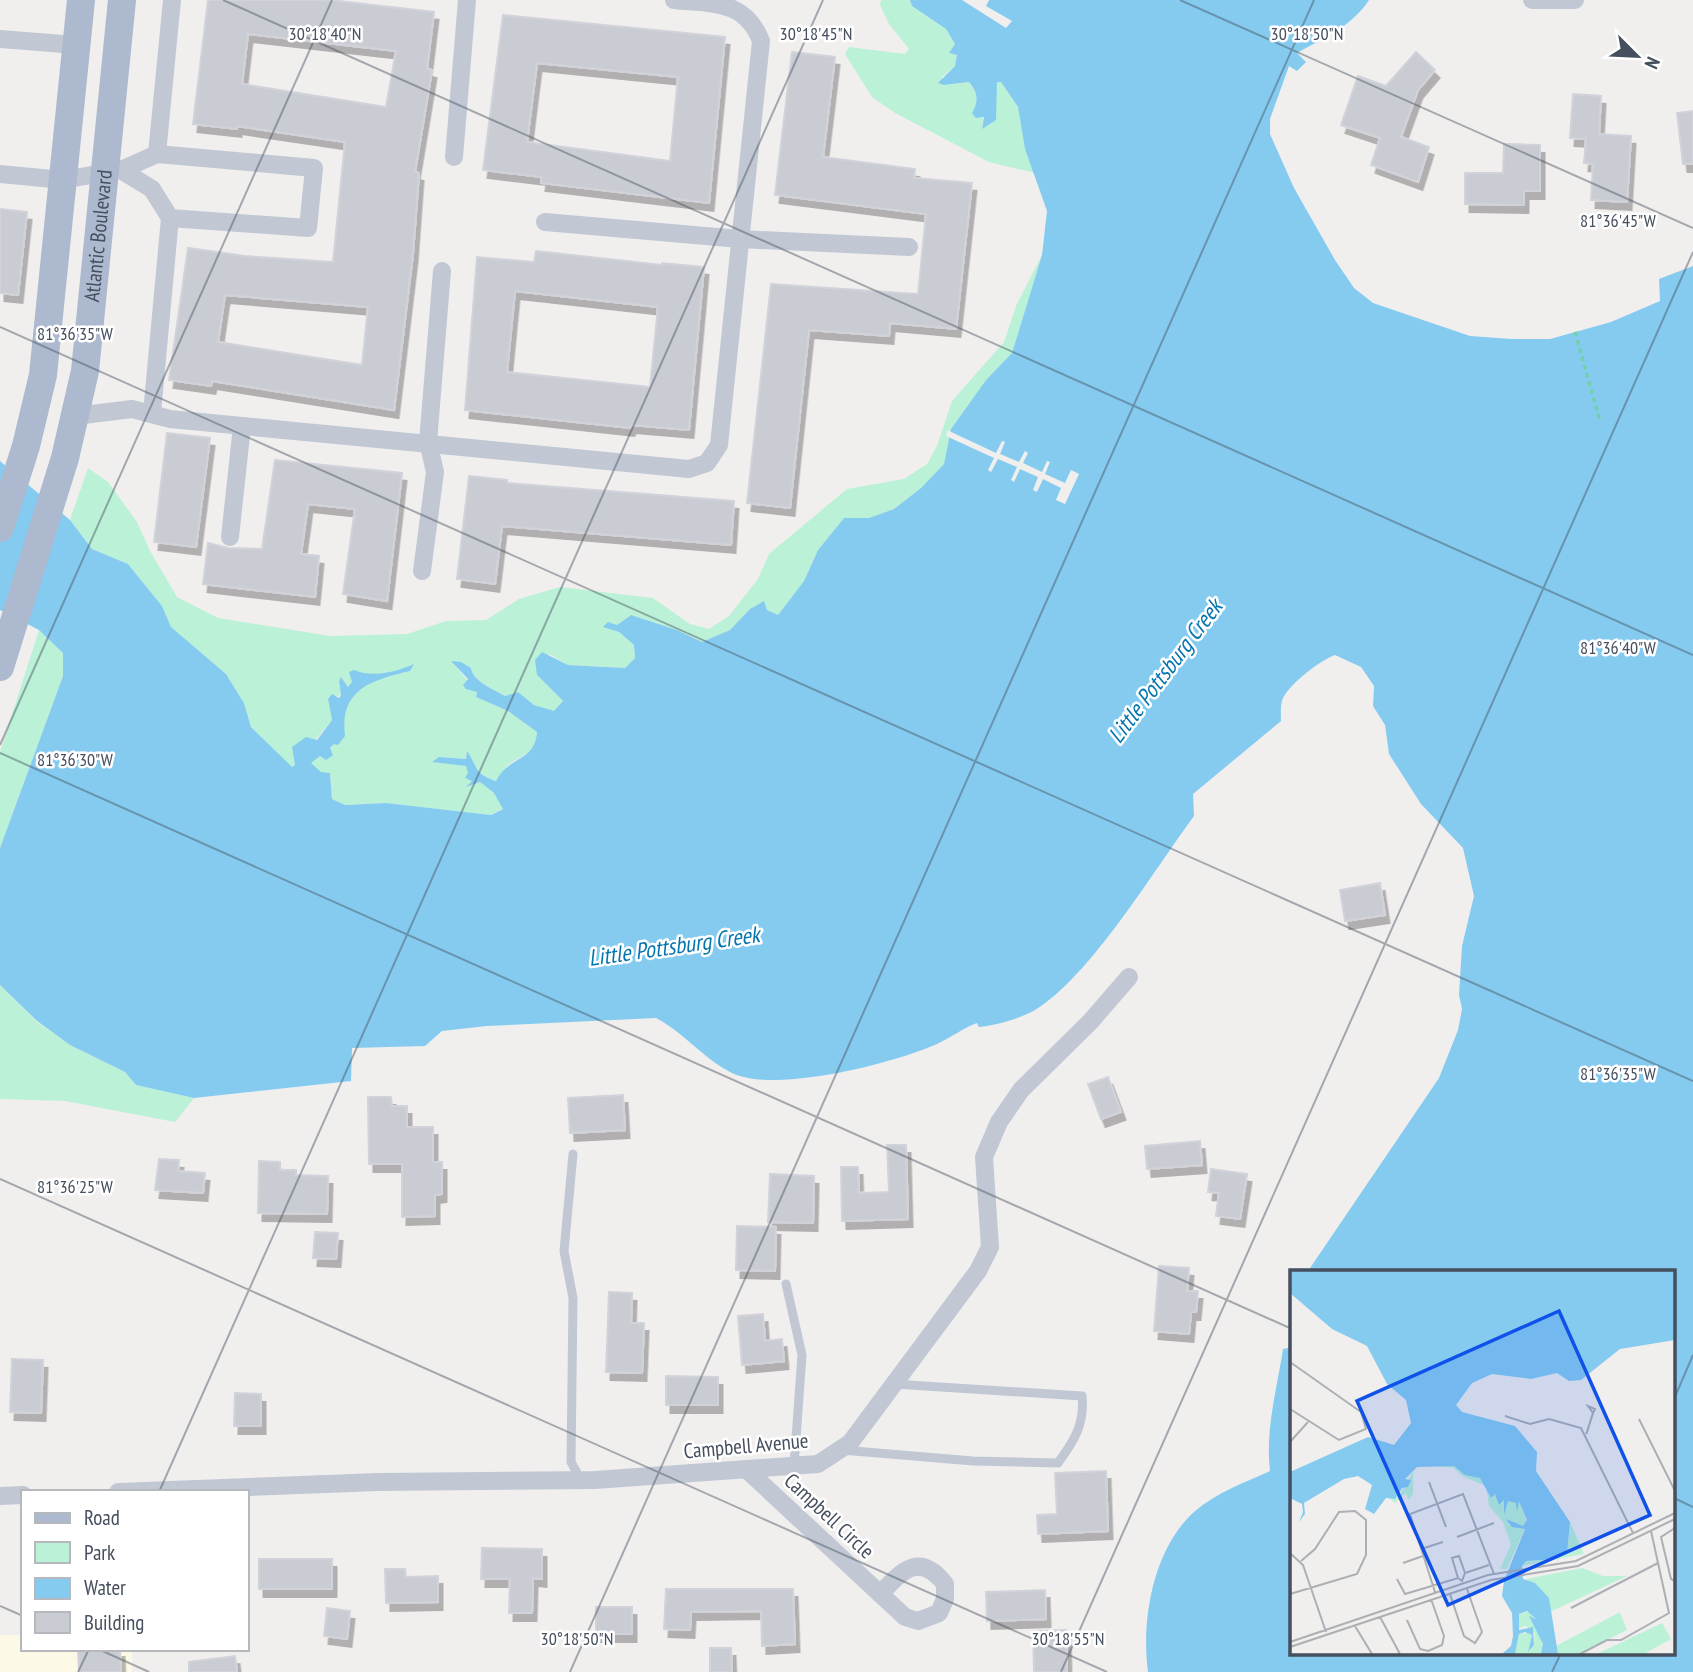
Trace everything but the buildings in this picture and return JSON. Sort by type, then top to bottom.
[{"type":"main road","name":"Atlantic Boulevard","points":[[0,527],[26,446],[43,374],[80,0]]},
{"type":"main road","name":"Atlantic Boulevard","points":[[0,667],[65,458],[85,371],[113,171],[122,0]]},
{"type":"street","points":[[157,154],[172,0]]},
{"type":"street","points":[[454,157],[467,0]]},
{"type":"street","points":[[75,416],[132,409],[170,419],[689,469],[707,463],[719,445],[761,41],[748,17],[733,5],[674,0]]},
{"type":"street","points":[[1532,0],[1575,0]]},
{"type":"street","points":[[0,38],[76,45]]},
{"type":"street","points":[[0,174],[63,180],[113,171],[157,154],[314,168],[308,228],[170,218]]},
{"type":"street","points":[[113,171],[152,190],[170,218],[152,413]]},
{"type":"street","points":[[545,222],[740,239],[909,247]]},
{"type":"street","points":[[422,571],[435,472],[428,442],[442,271]]},
{"type":"street","points":[[230,537],[242,426]]},
{"type":"street","name":"Campbell Avenue","points":[[171,1490],[382,1482],[581,1480],[818,1464],[850,1443],[978,1271],[990,1247],[984,1157],[999,1122],[1021,1090],[1091,1021],[1129,977]]},
{"type":"street","name":"Campbell Circle","points":[[747,1470],[880,1594]]},
{"type":"street","points":[[0,1496],[21,1495]]},
{"type":"lane","points":[[573,1154],[564,1251],[573,1298],[571,1462],[581,1480]]},
{"type":"lane","points":[[786,1284],[802,1355],[794,1466]]},
{"type":"lane","points":[[840,1450],[973,1461],[1058,1463],[1075,1439],[1084,1415],[1082,1396],[894,1384]]},
{"type":"path","points":[[1575,332],[1600,421]]},
{"type":"shaded area","points":[[0,1635],[21,1635],[21,1651],[132,1651],[132,1672],[0,1672]]},
{"type":"green space","points":[[881,0],[910,0],[912,6],[946,29],[955,44],[950,53],[957,55],[955,66],[942,77],[944,85],[969,82],[980,104],[982,127],[996,120],[996,82],[1001,82],[1018,107],[1025,149],[1035,173],[989,162],[895,113],[872,97],[845,54],[849,47],[905,54],[909,49],[889,24],[880,5]]},
{"type":"green space","points":[[1042,255],[1012,353],[986,380],[951,429],[944,464],[921,488],[894,509],[869,518],[844,518],[818,550],[804,581],[778,615],[767,610],[764,602],[750,609],[730,630],[702,642],[677,630],[631,615],[617,625],[604,627],[619,632],[634,645],[635,658],[625,668],[568,665],[549,654],[537,675],[563,701],[554,712],[534,705],[518,692],[505,696],[480,681],[471,668],[461,662],[452,662],[477,692],[476,697],[508,711],[537,732],[530,751],[510,764],[496,781],[480,773],[467,752],[466,759],[439,757],[434,762],[466,766],[473,781],[466,787],[480,782],[494,793],[504,808],[490,815],[386,803],[345,805],[332,799],[330,773],[321,772],[310,763],[320,756],[333,754],[330,749],[352,695],[375,680],[410,671],[365,675],[348,687],[342,678],[339,681],[341,695],[328,699],[332,720],[292,768],[251,727],[244,703],[226,674],[171,627],[162,606],[128,564],[92,549],[70,520],[88,468],[108,482],[137,522],[150,551],[177,597],[218,618],[330,636],[407,634],[446,621],[486,620],[519,599],[560,587],[653,598],[690,624],[709,629],[729,616],[758,579],[769,554],[847,489],[904,479],[927,464],[937,446],[952,401],[1004,342],[1016,306]]},
{"type":"green space","points":[[39,630],[63,652],[63,676],[0,848],[0,752]]},
{"type":"green space","points":[[0,985],[37,1022],[70,1045],[125,1072],[136,1085],[194,1098],[175,1122],[65,1101],[0,1099]]},
{"type":"water","name":"Little Pottsburg Creek","points":[[910,0],[1369,0],[1345,25],[1297,53],[1306,62],[1297,71],[1289,66],[1270,119],[1270,134],[1294,188],[1354,288],[1373,303],[1470,336],[1550,339],[1611,322],[1660,301],[1659,279],[1693,266],[1693,1672],[1148,1672],[1146,1630],[1149,1608],[1153,1586],[1169,1545],[1180,1527],[1202,1505],[1231,1488],[1270,1471],[1272,1410],[1283,1349],[1288,1348],[1290,1340],[1290,1654],[1676,1654],[1676,1270],[1309,1270],[1439,1078],[1458,1030],[1462,1009],[1459,995],[1462,946],[1474,896],[1463,848],[1421,804],[1389,754],[1385,725],[1373,706],[1374,686],[1361,667],[1335,655],[1306,673],[1287,692],[1281,704],[1281,721],[1193,794],[1194,816],[1120,921],[1056,994],[1022,1016],[986,1026],[979,1027],[977,1023],[919,1051],[865,1067],[803,1078],[749,1078],[720,1066],[656,1018],[487,1026],[442,1031],[425,1046],[352,1048],[351,1081],[194,1098],[136,1085],[125,1072],[70,1045],[37,1021],[0,985],[0,848],[63,676],[63,653],[39,630],[0,610],[0,461],[70,520],[92,549],[128,564],[162,606],[171,627],[226,674],[244,703],[251,727],[292,767],[295,765],[292,747],[306,737],[317,740],[332,720],[328,699],[332,694],[339,698],[341,695],[341,677],[348,687],[352,682],[349,672],[354,670],[369,674],[384,673],[414,664],[410,671],[383,678],[361,689],[347,707],[345,736],[338,745],[334,744],[330,748],[333,755],[326,760],[320,756],[311,763],[321,772],[330,773],[332,799],[345,805],[386,803],[491,815],[503,809],[494,793],[480,782],[466,787],[472,781],[465,778],[468,773],[466,766],[432,762],[439,757],[466,759],[467,751],[480,773],[496,781],[507,767],[531,749],[537,732],[508,711],[476,697],[477,692],[466,689],[463,685],[468,679],[451,661],[461,662],[471,668],[480,681],[505,696],[518,692],[534,705],[554,711],[563,701],[537,675],[535,660],[542,652],[568,665],[625,668],[635,658],[634,645],[619,632],[603,627],[608,622],[617,625],[631,615],[677,630],[702,642],[730,630],[750,609],[764,601],[767,610],[778,615],[804,581],[818,550],[844,518],[869,518],[894,509],[921,488],[944,464],[951,429],[986,380],[1012,353],[1042,255],[1047,211],[1025,149],[1018,107],[1001,82],[997,82],[996,120],[982,129],[984,117],[976,118],[972,113],[976,97],[969,82],[944,85],[938,83],[955,66],[957,55],[949,53],[955,44],[946,29],[912,6]]},
{"type":"pier","points":[[962,0],[989,0],[986,6],[1012,21],[1006,28]]},
{"type":"pier","points":[[947,430],[996,453],[1002,441],[1005,442],[1000,454],[1019,462],[1025,451],[1028,453],[1023,463],[1042,472],[1047,461],[1050,462],[1045,474],[1065,483],[1071,470],[1079,474],[1065,504],[1056,500],[1061,488],[1043,479],[1037,492],[1033,490],[1038,477],[1020,469],[1014,482],[1011,480],[1017,467],[998,459],[991,472],[988,470],[994,458],[946,436]]}]
